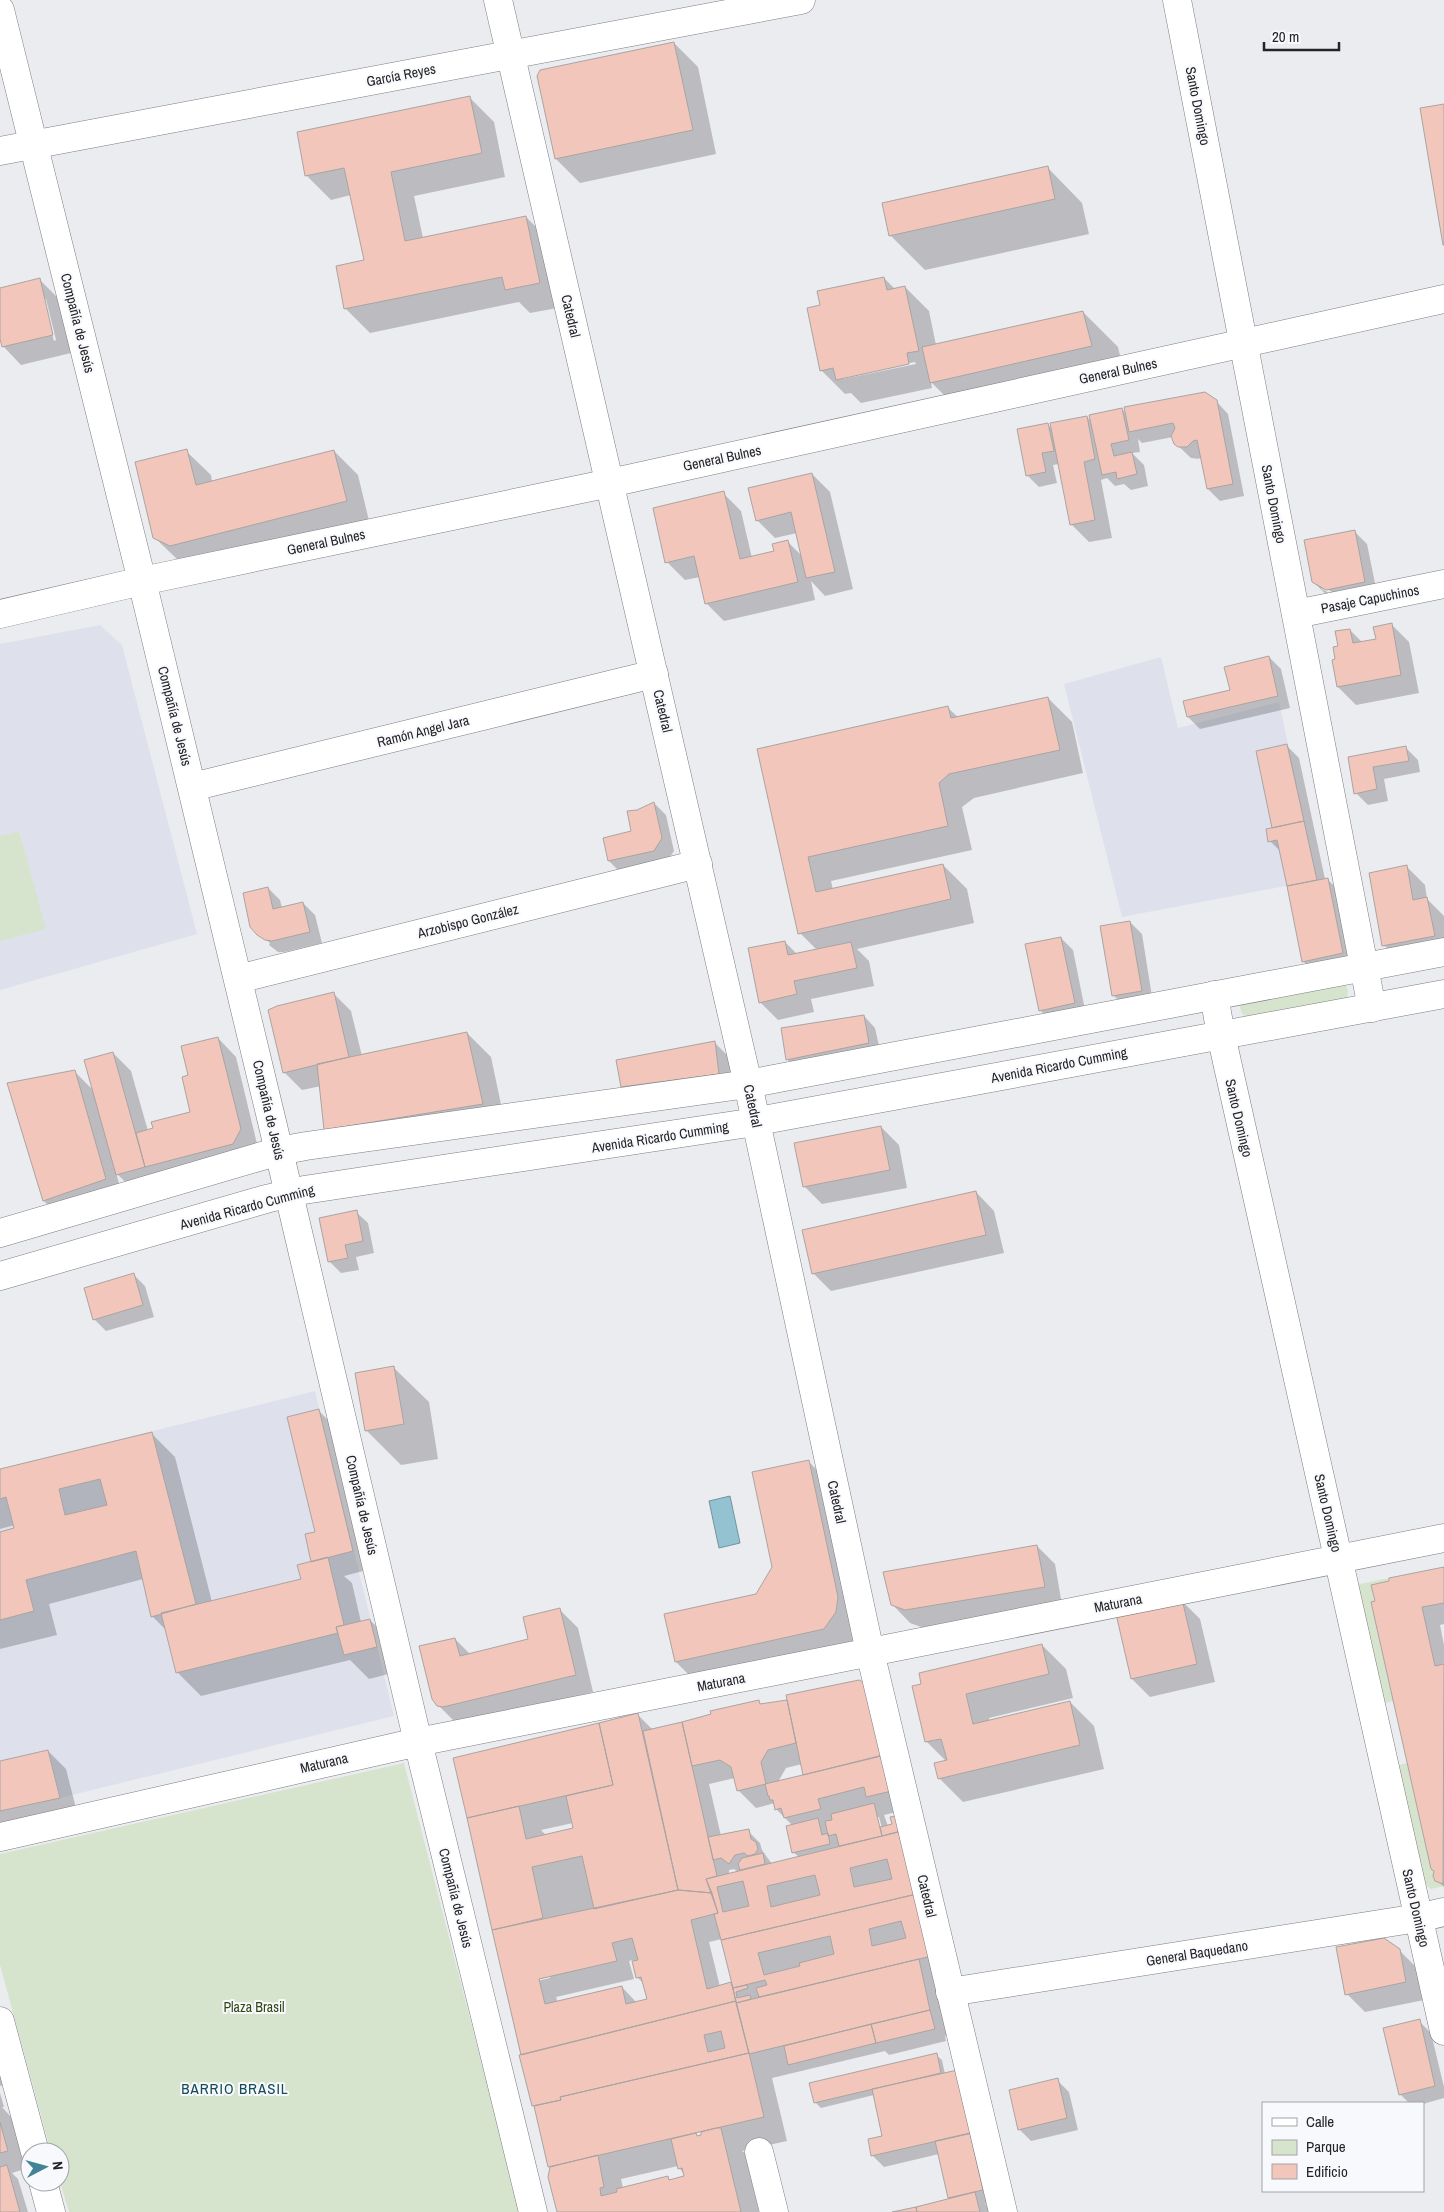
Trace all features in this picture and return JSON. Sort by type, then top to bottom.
[{"type":"street","name":"Catedral","points":[[498,0],[748,1084],[870,1652],[1003,2212]]},
{"type":"street","name":"García Reyes","points":[[0,151],[801,0]]},
{"type":"street","name":"Santo Domingo","points":[[1177,0],[1372,1008]]},
{"type":"street","name":"Compañía de Jesús","points":[[0,10],[192,787],[418,1742],[533,2212]]},
{"type":"street","name":"General Bulnes","points":[[0,614],[142,581],[610,483],[1444,300]]},
{"type":"street","name":"Pasaje Capuchinos","points":[[1296,614],[1444,584]]},
{"type":"street","name":"Ramón Angel Jara","points":[[192,787],[654,674]]},
{"type":"street","name":"Arzobispo González","points":[[238,978],[698,864]]},
{"type":"street","points":[[30,1267],[10,1230],[279,1151],[748,1084],[1214,994],[1444,952]]},
{"type":"street","name":"Santo Domingo","points":[[1214,994],[1221,1035],[1444,2031]]},
{"type":"street","name":"Avenida Ricardo Cumming","points":[[0,1276],[289,1194],[756,1121],[1444,994]]},
{"type":"street","name":"Maturana","points":[[0,1837],[418,1742],[1444,1538]]},
{"type":"street","name":"General Baquedano","points":[[950,1992],[1418,1918],[1444,1912]]},
{"type":"street","points":[[0,2021],[32,2142]]},
{"type":"street","points":[[759,2152],[774,2212]]},
{"type":"street","points":[[46,2192],[51,2212]]},
{"type":"shaded area","points":[[100,625],[122,645],[197,934],[0,990],[0,644]]},
{"type":"shaded area","points":[[1161,657],[1178,728],[1279,702],[1317,880],[1122,917],[1064,684]]},
{"type":"shaded area","points":[[315,1391],[394,1716],[60,1798],[48,1750],[0,1761],[0,1469]]},
{"type":"green space","points":[[19,831],[46,929],[0,941],[0,836]]},
{"type":"green space","points":[[1343,981],[1348,990],[1347,999],[1247,1018],[1240,1009],[1242,998]]},
{"type":"green space","points":[[1389,1578],[1389,1581],[1371,1585],[1394,1701],[1380,1704],[1355,1585]]},
{"type":"green space","name":"Plaza Brasil","points":[[404,1763],[520,2212],[69,2212],[63,2192],[70,2192],[70,2142],[48,2142],[0,1965],[0,1854]]},
{"type":"green space","points":[[1407,1763],[1431,1868],[1434,1871],[1433,1876],[1435,1881],[1444,1883],[1444,1886],[1431,1889],[1420,1880],[1394,1766]]},
{"type":"water","points":[[730,1496],[740,1543],[719,1548],[709,1501]]},
{"type":"building","points":[[674,42],[693,130],[555,159],[537,76],[540,70]]},
{"type":"building","points":[[470,96],[482,153],[391,172],[405,241],[526,216],[540,283],[505,290],[502,277],[344,309],[336,266],[364,260],[344,168],[305,176],[297,132]]},
{"type":"building","points":[[1444,104],[1444,245],[1443,245],[1420,108]]},
{"type":"building","points":[[1048,166],[1055,199],[889,236],[882,203]]},
{"type":"building","points":[[884,277],[887,290],[905,286],[919,351],[907,353],[909,364],[836,380],[833,368],[820,371],[807,308],[820,305],[817,291]]},
{"type":"building","points":[[40,278],[53,335],[2,347],[0,339],[0,288]]},
{"type":"building","points":[[1083,311],[1092,346],[930,383],[922,347]]},
{"type":"building","points":[[1205,392],[1217,400],[1233,484],[1207,489],[1197,440],[1187,447],[1178,447],[1174,444],[1171,436],[1175,428],[1173,423],[1129,432],[1124,407]]},
{"type":"building","points":[[1122,408],[1129,440],[1111,444],[1114,456],[1132,452],[1137,474],[1117,479],[1116,472],[1102,475],[1089,415]]},
{"type":"building","points":[[1087,416],[1095,459],[1084,462],[1095,520],[1070,525],[1050,423]]},
{"type":"building","points":[[1048,423],[1054,451],[1042,453],[1046,472],[1026,476],[1017,429]]},
{"type":"building","points":[[187,449],[196,485],[334,450],[347,501],[170,546],[153,538],[135,462]]},
{"type":"building","points":[[812,473],[835,572],[806,578],[791,512],[756,521],[748,488]]},
{"type":"building","points":[[724,491],[740,559],[774,551],[772,544],[788,540],[798,582],[705,604],[694,556],[665,563],[653,508]]},
{"type":"building","points":[[1355,530],[1365,582],[1326,590],[1312,582],[1304,540]]},
{"type":"building","points":[[1392,623],[1401,675],[1337,687],[1332,660],[1335,659],[1333,647],[1338,646],[1335,631],[1350,629],[1353,643],[1376,639],[1373,627]]},
{"type":"building","points":[[1269,656],[1278,696],[1187,717],[1183,701],[1230,690],[1224,667]]},
{"type":"building","points":[[1048,697],[1060,750],[949,774],[939,783],[948,826],[808,857],[816,892],[943,864],[951,899],[798,934],[757,749],[948,706],[951,718]]},
{"type":"building","points":[[1287,744],[1304,821],[1272,828],[1256,751]]},
{"type":"building","points":[[1406,746],[1409,761],[1373,767],[1377,789],[1354,794],[1348,757]]},
{"type":"building","points":[[654,802],[662,838],[654,851],[608,861],[603,838],[631,831],[627,811],[637,810]]},
{"type":"building","points":[[1304,821],[1317,880],[1287,886],[1277,840],[1268,842],[1266,829]]},
{"type":"building","points":[[1407,865],[1413,900],[1427,897],[1435,936],[1382,946],[1369,873]]},
{"type":"building","points":[[1328,878],[1343,953],[1302,962],[1287,886]]},
{"type":"building","points":[[268,887],[273,909],[303,902],[310,932],[272,941],[265,940],[257,935],[250,927],[243,893]]},
{"type":"building","points":[[1130,921],[1142,991],[1112,996],[1100,926]]},
{"type":"building","points":[[1061,937],[1075,1003],[1039,1011],[1025,944]]},
{"type":"building","points":[[785,941],[788,955],[851,942],[857,968],[794,981],[797,994],[759,1003],[748,948]]},
{"type":"building","points":[[334,992],[349,1057],[283,1073],[268,1010]]},
{"type":"building","points":[[864,1015],[869,1043],[786,1060],[781,1028]]},
{"type":"building","points":[[467,1032],[483,1104],[324,1130],[317,1064]]},
{"type":"building","points":[[218,1037],[241,1129],[233,1144],[145,1167],[136,1133],[153,1128],[151,1122],[190,1112],[182,1077],[188,1075],[181,1046]]},
{"type":"building","points":[[715,1041],[719,1074],[621,1087],[616,1060]]},
{"type":"building","points":[[113,1052],[145,1167],[116,1175],[84,1060]]},
{"type":"building","points":[[75,1070],[106,1179],[43,1201],[7,1083]]},
{"type":"building","points":[[881,1126],[890,1170],[803,1187],[794,1143]]},
{"type":"building","points":[[976,1191],[986,1235],[812,1274],[802,1230]]},
{"type":"building","points":[[357,1210],[363,1241],[345,1245],[348,1258],[328,1262],[319,1218]]},
{"type":"building","points":[[134,1273],[143,1305],[93,1320],[84,1288]]},
{"type":"building","points":[[394,1366],[404,1424],[365,1431],[355,1373]]},
{"type":"building","points":[[319,1409],[353,1551],[311,1562],[305,1534],[315,1532],[287,1417]]},
{"type":"building","points":[[152,1432],[196,1604],[151,1617],[136,1551],[26,1580],[34,1611],[0,1620],[0,1532],[14,1528],[6,1497],[0,1499],[0,1469]],"holes":[[[100,1479],[107,1505],[65,1515],[59,1489]]]},
{"type":"building","points":[[809,1460],[838,1597],[836,1612],[824,1629],[675,1662],[664,1614],[756,1594],[772,1567],[752,1472]]},
{"type":"building","points":[[1037,1545],[1045,1587],[905,1610],[891,1605],[883,1572]]},
{"type":"building","points":[[328,1557],[344,1625],[336,1627],[338,1633],[176,1673],[161,1613],[301,1579],[297,1565]]},
{"type":"building","points":[[1444,1567],[1444,1603],[1422,1607],[1435,1666],[1444,1664],[1443,1884],[1435,1881],[1434,1871],[1431,1869],[1371,1602],[1375,1601],[1371,1585],[1389,1581],[1389,1578]]},
{"type":"building","points":[[1182,1599],[1197,1664],[1131,1679],[1116,1614]]},
{"type":"building","points":[[560,1608],[576,1675],[443,1707],[437,1706],[432,1699],[419,1646],[455,1638],[460,1656],[528,1639],[523,1617]]},
{"type":"building","points":[[370,1619],[377,1647],[344,1655],[336,1627]]},
{"type":"building","points":[[1042,1644],[1049,1674],[966,1694],[973,1724],[1070,1701],[1080,1745],[938,1779],[934,1763],[947,1760],[941,1739],[925,1742],[912,1686],[921,1684],[919,1673]]},
{"type":"building","points":[[859,1680],[873,1687],[887,1754],[803,1775],[786,1695]]},
{"type":"building","points":[[759,1700],[760,1704],[787,1700],[796,1743],[768,1750],[761,1762],[766,1784],[737,1791],[731,1767],[720,1760],[692,1766],[682,1722],[711,1714],[710,1711]]},
{"type":"building","points":[[638,1713],[678,1890],[594,1909],[582,1856],[532,1867],[543,1918],[492,1930],[467,1818],[519,1806],[526,1839],[573,1828],[566,1796],[613,1785],[599,1723]]},
{"type":"building","points":[[682,1722],[717,1876],[706,1879],[712,1893],[678,1890],[643,1731]]},
{"type":"building","points":[[599,1723],[613,1785],[467,1818],[453,1758]]},
{"type":"building","points":[[48,1750],[60,1798],[0,1811],[0,1761]]},
{"type":"building","points":[[890,1754],[896,1790],[866,1797],[864,1787],[818,1799],[821,1809],[784,1818],[781,1808],[775,1810],[773,1800],[770,1800],[768,1796],[765,1784]]},
{"type":"building","points":[[874,1803],[882,1836],[839,1846],[836,1834],[828,1836],[825,1821],[832,1820],[831,1814]]},
{"type":"building","points":[[900,1815],[904,1830],[882,1836],[880,1827],[892,1824],[890,1817]]},
{"type":"building","points":[[818,1818],[822,1835],[828,1833],[830,1844],[792,1853],[786,1826]]},
{"type":"building","points":[[749,1829],[751,1839],[756,1842],[758,1849],[755,1854],[748,1856],[744,1853],[735,1855],[729,1864],[721,1858],[713,1860],[708,1837]]},
{"type":"building","points":[[907,1830],[921,1893],[721,1940],[714,1914],[718,1913],[706,1879]],"holes":[[[887,1859],[892,1879],[854,1887],[850,1868]],[[815,1875],[820,1895],[771,1907],[767,1886]],[[743,1881],[749,1906],[723,1912],[717,1887]]]},
{"type":"building","points":[[763,1853],[765,1864],[740,1870],[738,1864],[742,1858]]},
{"type":"building","points":[[678,1890],[712,1893],[718,1913],[691,1920],[707,1989],[731,1982],[736,2001],[521,2055],[492,1930]],"holes":[[[632,1938],[638,1960],[632,1961],[636,1978],[641,1977],[647,1999],[626,2004],[622,1986],[545,2004],[539,1979],[617,1961],[612,1943]]]},
{"type":"building","points":[[921,1893],[936,1955],[759,1997],[756,1988],[767,1985],[765,1980],[733,1988],[721,1940]],"holes":[[[901,1921],[906,1938],[872,1946],[869,1929]],[[830,1936],[834,1954],[799,1963],[800,1966],[764,1975],[758,1953]]]},
{"type":"building","points":[[1384,1938],[1400,1949],[1406,1982],[1345,1995],[1336,1947]]},
{"type":"building","points":[[919,1959],[930,2010],[749,2054],[736,2003]]},
{"type":"building","points":[[747,1985],[748,1988],[736,1992],[737,1998],[750,1995],[751,1999],[736,2003],[733,1988]]},
{"type":"building","points":[[736,2001],[749,2053],[560,2097],[561,2100],[532,2106],[519,2055]],"holes":[[[721,2031],[725,2048],[708,2052],[704,2035]]]},
{"type":"building","points":[[930,2010],[935,2029],[876,2043],[871,2024]]},
{"type":"building","points":[[1420,2019],[1435,2086],[1399,2095],[1383,2028]]},
{"type":"building","points":[[871,2024],[876,2043],[788,2065],[784,2046]]},
{"type":"building","points":[[749,2053],[764,2117],[548,2167],[534,2106],[561,2100],[560,2097]]},
{"type":"building","points":[[937,2053],[941,2073],[814,2103],[809,2083]]},
{"type":"building","points":[[962,2069],[977,2132],[871,2156],[868,2139],[882,2136],[872,2089]]},
{"type":"building","points":[[1058,2078],[1067,2118],[1018,2130],[1009,2090]]},
{"type":"building","points":[[0,2122],[8,2151],[0,2153]]},
{"type":"building","points":[[721,2128],[741,2212],[557,2212],[548,2177],[550,2167],[598,2155],[604,2187],[600,2188],[601,2196],[617,2192],[616,2189],[668,2176],[669,2180],[684,2176],[682,2168],[678,2169],[671,2139],[696,2133],[697,2136],[701,2135],[701,2132]]},
{"type":"building","points":[[970,2133],[983,2190],[948,2198],[935,2141]]},
{"type":"building","points":[[7,2165],[20,2212],[0,2212],[0,2167]]},
{"type":"building","points":[[975,2192],[980,2212],[917,2212],[916,2207]]},
{"type":"building","points":[[916,2207],[917,2212],[892,2212]]},
{"type":"district","name":"BARRIO BRASIL","points":[[235,2088]]}]
